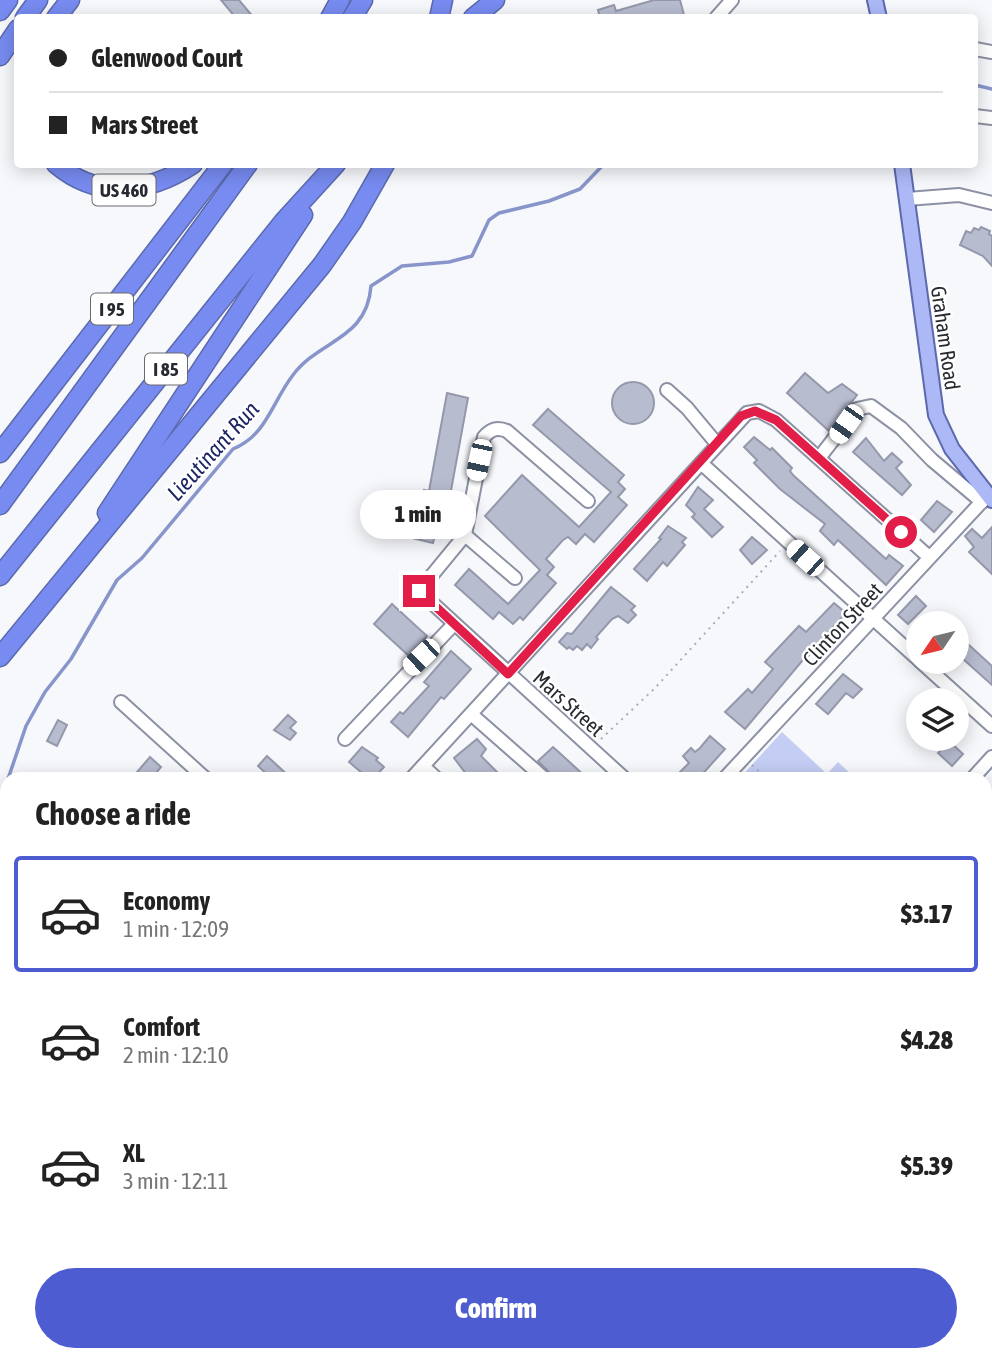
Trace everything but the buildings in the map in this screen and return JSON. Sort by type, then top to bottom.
[{"type":"highway","points":[[0,11],[8,0]]},
{"type":"highway","points":[[59,14],[70,0]]},
{"type":"highway","points":[[477,14],[495,0]]},
{"type":"highway","points":[[0,56],[14,35]]},
{"type":"highway","name":"US 460","points":[[62,168],[90,185],[122,190],[149,186],[185,168]]},
{"type":"highway","name":"I 95","points":[[0,453],[220,168]]},
{"type":"highway","name":"I 95","points":[[0,505],[245,168]]},
{"type":"highway","name":"I 85","points":[[0,576],[284,222],[332,168]]},
{"type":"highway","points":[[61,583],[284,242],[338,168]]},
{"type":"highway","points":[[0,657],[322,265],[352,222],[383,168]]},
{"type":"main road","name":"Graham Road","points":[[903,168],[936,415],[951,449],[987,499]]},
{"type":"street","points":[[720,14],[732,0]]},
{"type":"street","points":[[907,199],[959,195],[992,203]]},
{"type":"street","points":[[667,390],[687,408],[717,444]]},
{"type":"street","points":[[819,458],[854,412],[863,406],[871,406],[987,499]]},
{"type":"street","points":[[417,772],[741,416],[759,411],[776,420],[929,557]]},
{"type":"street","points":[[515,578],[465,535],[484,437],[494,429],[507,431],[588,501]]},
{"type":"street","points":[[701,463],[906,648]]},
{"type":"street","name":"Clinton Street","points":[[731,772],[929,557],[987,499]]},
{"type":"street","name":"Mars Street","points":[[465,535],[419,591],[617,772]]},
{"type":"street","points":[[345,739],[454,624]]},
{"type":"street","points":[[934,674],[992,726]]},
{"type":"street","points":[[121,702],[198,772]]},
{"type":"street","points":[[471,713],[537,772]]},
{"type":"street","points":[[978,772],[992,757]]},
{"type":"street","points":[[423,766],[430,772]]},
{"type":"path","points":[[592,749],[655,688],[753,578],[789,543]]},
{"type":"path","points":[[744,758],[759,772]]},
{"type":"shaded area","points":[[782,732],[825,772],[745,772]]},
{"type":"shaded area","points":[[838,762],[849,772],[829,772]]},
{"type":"waterway","name":"Lieutinant Run","points":[[978,86],[992,89]]},
{"type":"waterway","name":"Lieutinant Run","points":[[10,772],[26,726],[45,692],[71,659],[117,580],[142,558],[233,449],[261,427],[286,385],[304,363],[341,337],[361,318],[368,304],[371,286],[402,266],[449,262],[472,256],[489,220],[499,213],[549,201],[580,189],[600,168]]},
{"type":"route","points":[[419,591],[508,674],[741,416],[755,411],[776,420],[901,532]]}]
